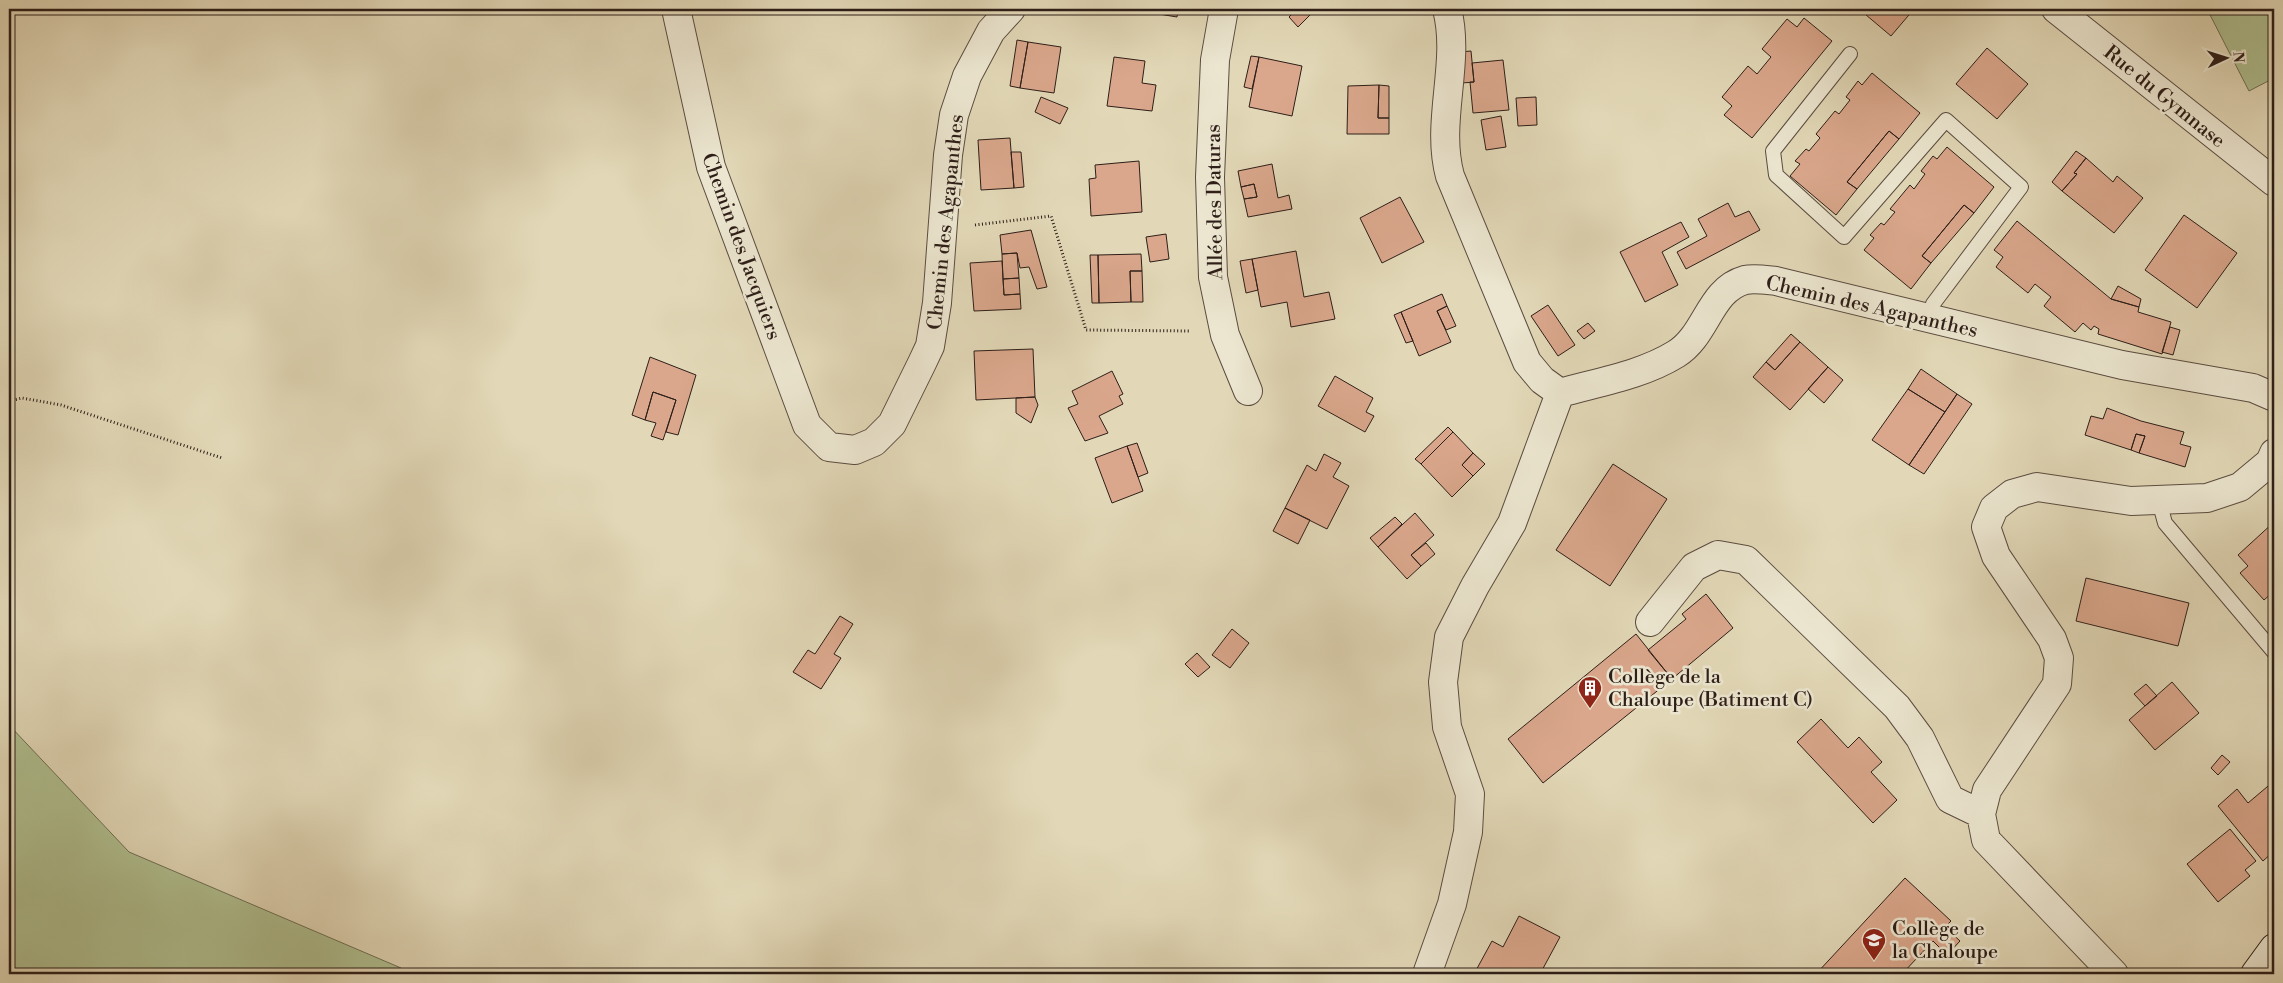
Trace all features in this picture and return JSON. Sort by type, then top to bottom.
[{"type":"street","name":"Chemin des Jacquiers","points":[[676,9],[712,168],[807,425],[829,447],[854,450]]},
{"type":"street","name":"Chemin des Agapanthes","points":[[854,450],[874,442],[892,424],[930,346],[937,303],[948,155],[954,115],[967,76],[991,31],[1011,9]]},
{"type":"street","name":"Allée des Daturas","points":[[1224,9],[1215,60],[1210,177],[1213,277],[1225,336],[1248,391]]},
{"type":"street","points":[[1427,974],[1452,904],[1468,832],[1470,794],[1447,727],[1445,709],[1443,682],[1449,637],[1475,586],[1512,524],[1560,393],[1542,380],[1527,362],[1450,176],[1445,158],[1451,50],[1447,9]]},
{"type":"street","name":"Rue du Gymnase","points":[[2056,9],[2274,182]]},
{"type":"street","name":"Chemin des Agapanthes","points":[[1560,393],[1629,374],[1658,364],[1679,352],[1696,337],[1714,304],[1728,287],[1747,279],[1776,281],[2122,365],[2253,388],[2274,397]]},
{"type":"street","points":[[2114,974],[1986,840],[1981,814],[1987,790],[2057,684],[2059,658],[2052,639],[1996,556],[1986,527],[1994,508],[2012,494],[2037,487],[2131,501],[2159,502],[2207,498],[2240,487],[2270,462],[2274,453]]},
{"type":"street","points":[[1650,622],[1694,567],[1718,555],[1746,560],[1897,707],[1920,738],[1950,799],[1981,814]]},
{"type":"street","points":[[2254,974],[2274,948]]},
{"type":"lane","points":[[1850,54],[1773,151],[1776,176],[1844,237],[1946,120],[2021,187],[1933,304],[1928,318]]},
{"type":"lane","points":[[2159,502],[2165,523],[2274,652]]},
{"type":"path","points":[[942,231],[1051,216],[1086,330],[1186,331],[1225,336]]},
{"type":"path","points":[[9,400],[22,398],[61,405],[222,458]]},
{"type":"green space","points":[[2207,9],[2274,9],[2274,78],[2249,91]]},
{"type":"green space","points":[[9,725],[129,852],[401,968],[403,974],[9,974]]},
{"type":"building","points":[[1125,9],[1160,9],[1159,14]]},
{"type":"building","points":[[1160,9],[1178,9],[1177,17],[1159,14]]},
{"type":"building","points":[[1297,9],[1307,9],[1312,13],[1298,27],[1289,17]]},
{"type":"building","points":[[1307,9],[1319,9],[1312,13]]},
{"type":"building","points":[[1859,9],[1914,9],[1891,36]]},
{"type":"building","points":[[1804,18],[1832,41],[1752,138],[1724,115],[1732,106],[1722,97],[1748,66],[1757,74],[1771,57],[1762,49],[1787,19],[1797,27]]},
{"type":"building","points":[[1017,40],[1028,42],[1020,88],[1010,86]]},
{"type":"building","points":[[1028,42],[1061,47],[1054,93],[1020,88]]},
{"type":"building","points":[[1987,48],[2028,84],[1997,119],[1956,84]]},
{"type":"building","points":[[1471,51],[1474,82],[1462,83],[1460,52]]},
{"type":"building","points":[[1251,56],[1259,57],[1252,89],[1244,87]]},
{"type":"building","points":[[1114,57],[1145,61],[1142,83],[1156,85],[1152,111],[1107,106]]},
{"type":"building","points":[[1259,57],[1302,66],[1292,116],[1249,107]]},
{"type":"building","points":[[1503,60],[1509,110],[1473,113],[1470,82],[1474,82],[1472,63]]},
{"type":"building","points":[[1872,73],[1920,113],[1899,139],[1889,131],[1847,182],[1857,189],[1836,215],[1790,176],[1800,164],[1795,161],[1806,149],[1809,151],[1820,138],[1816,134],[1835,111],[1839,114],[1850,100],[1846,97],[1858,81],[1862,85]]},
{"type":"building","points":[[1379,85],[1389,86],[1389,118],[1378,118]]},
{"type":"building","points":[[1379,85],[1378,118],[1389,118],[1389,134],[1347,134],[1348,86]]},
{"type":"building","points":[[1041,97],[1068,108],[1060,124],[1035,112]]},
{"type":"building","points":[[1536,97],[1537,125],[1518,126],[1516,98]]},
{"type":"building","points":[[1501,116],[1506,147],[1486,150],[1481,120]]},
{"type":"building","points":[[1889,131],[1899,139],[1857,189],[1847,182]]},
{"type":"building","points":[[1010,138],[1014,188],[981,190],[978,140]]},
{"type":"building","points":[[1947,147],[1994,187],[1974,213],[1964,205],[1922,256],[1931,263],[1911,289],[1864,250],[1874,238],[1870,235],[1881,223],[1884,225],[1895,212],[1890,209],[1910,185],[1914,189],[1925,174],[1921,171],[1933,156],[1937,159]]},
{"type":"building","points":[[2076,151],[2086,158],[2074,173],[2077,174],[2062,191],[2052,182]]},
{"type":"building","points":[[1011,152],[1021,152],[1024,187],[1014,188]]},
{"type":"building","points":[[2086,158],[2113,182],[2117,176],[2143,198],[2114,233],[2062,191],[2077,174],[2074,173]]},
{"type":"building","points":[[1139,161],[1142,212],[1091,216],[1089,179],[1096,178],[1095,165]]},
{"type":"building","points":[[1272,164],[1278,198],[1289,195],[1292,209],[1248,217],[1244,199],[1257,197],[1254,184],[1241,187],[1238,171]]},
{"type":"building","points":[[1254,184],[1257,197],[1244,199],[1241,187]]},
{"type":"building","points":[[1400,197],[1424,242],[1382,263],[1360,218]]},
{"type":"building","points":[[1728,203],[1735,217],[1749,211],[1760,230],[1686,269],[1677,252],[1707,236],[1698,219]]},
{"type":"building","points":[[1964,205],[1974,213],[1931,263],[1922,256]]},
{"type":"building","points":[[2184,215],[2237,253],[2197,308],[2145,270]]},
{"type":"building","points":[[2017,221],[2111,299],[2139,307],[2138,312],[2171,322],[2162,354],[2098,334],[2099,329],[2094,326],[2091,330],[2083,323],[2075,332],[2044,306],[2051,297],[2035,284],[2028,293],[1996,267],[2003,257],[1994,250]]},
{"type":"building","points":[[1681,222],[1689,237],[1662,252],[1678,285],[1645,302],[1620,252]]},
{"type":"building","points":[[1031,230],[1047,287],[1037,289],[1029,267],[1020,268],[1017,253],[1002,254],[1000,235]]},
{"type":"building","points":[[1166,234],[1169,259],[1150,262],[1146,237]]},
{"type":"building","points":[[1296,251],[1304,297],[1329,292],[1335,319],[1291,327],[1287,302],[1261,307],[1252,259]]},
{"type":"building","points":[[1017,253],[1019,278],[1003,279],[1002,254]]},
{"type":"building","points":[[1141,254],[1142,271],[1130,271],[1131,302],[1099,303],[1098,255]]},
{"type":"building","points":[[1090,255],[1098,255],[1099,303],[1092,303]]},
{"type":"building","points":[[1252,259],[1258,290],[1246,293],[1240,261]]},
{"type":"building","points":[[1002,261],[1004,295],[1020,294],[1021,309],[974,311],[970,263]]},
{"type":"building","points":[[1130,271],[1142,271],[1143,302],[1131,302]]},
{"type":"building","points":[[1019,278],[1020,294],[1004,295],[1003,279]]},
{"type":"building","points":[[2118,286],[2141,299],[2139,307],[2111,299]]},
{"type":"building","points":[[1442,294],[1447,306],[1437,311],[1451,342],[1419,356],[1401,312]]},
{"type":"building","points":[[1548,305],[1575,345],[1558,356],[1531,316]]},
{"type":"building","points":[[1447,306],[1456,326],[1446,330],[1437,311]]},
{"type":"building","points":[[1401,312],[1413,341],[1406,343],[1394,315]]},
{"type":"building","points":[[1588,323],[1595,331],[1584,339],[1577,331]]},
{"type":"building","points":[[2170,327],[2180,330],[2173,355],[2162,352]]},
{"type":"building","points":[[1791,334],[1800,342],[1775,370],[1766,362]]},
{"type":"building","points":[[1800,342],[1828,367],[1790,410],[1753,377],[1766,362],[1775,370]]},
{"type":"building","points":[[1033,349],[1035,397],[976,400],[974,351]]},
{"type":"building","points":[[650,357],[696,375],[678,435],[666,432],[676,400],[653,392],[645,420],[632,415]]},
{"type":"building","points":[[1828,367],[1843,380],[1824,403],[1808,389]]},
{"type":"building","points":[[1921,369],[1957,394],[1945,412],[1908,389]]},
{"type":"building","points":[[1112,371],[1123,394],[1119,396],[1123,404],[1099,416],[1108,433],[1085,441],[1068,408],[1078,404],[1072,391]]},
{"type":"building","points":[[1335,376],[1373,398],[1366,412],[1374,416],[1365,432],[1318,406]]},
{"type":"building","points":[[1908,389],[1945,412],[1909,465],[1872,440]]},
{"type":"building","points":[[653,392],[676,400],[663,440],[651,436],[656,423],[645,420]]},
{"type":"building","points":[[1957,394],[1972,404],[1924,474],[1909,465]]},
{"type":"building","points":[[1035,397],[1038,405],[1031,423],[1016,413],[1016,398]]},
{"type":"building","points":[[2107,408],[2141,421],[2184,432],[2180,444],[2191,447],[2185,467],[2139,453],[2145,436],[2136,434],[2131,450],[2085,435],[2091,416],[2103,419]]},
{"type":"building","points":[[1448,427],[1453,432],[1421,464],[1415,459]]},
{"type":"building","points":[[1453,432],[1473,453],[1462,465],[1473,476],[1452,497],[1421,464]]},
{"type":"building","points":[[2136,434],[2145,436],[2139,453],[2131,450]]},
{"type":"building","points":[[1137,443],[1148,473],[1138,477],[1127,446]]},
{"type":"building","points":[[1127,446],[1143,491],[1112,503],[1095,458]]},
{"type":"building","points":[[1473,453],[1485,464],[1473,476],[1462,465]]},
{"type":"building","points":[[1324,454],[1341,463],[1333,477],[1349,486],[1327,529],[1285,508],[1307,465],[1316,471]]},
{"type":"building","points":[[1613,464],[1667,499],[1610,586],[1556,550]]},
{"type":"building","points":[[1285,508],[1310,520],[1298,544],[1273,531]]},
{"type":"building","points":[[1415,513],[1434,535],[1411,555],[1421,566],[1407,579],[1378,547]]},
{"type":"building","points":[[1395,517],[1402,524],[1378,547],[1370,538]]},
{"type":"building","points":[[2274,522],[2274,591],[2264,600],[2240,573],[2248,566],[2238,555]]},
{"type":"building","points":[[1426,543],[1435,554],[1421,566],[1411,555]]},
{"type":"building","points":[[2086,578],[2189,603],[2178,646],[2076,621]]},
{"type":"building","points":[[1706,594],[1733,628],[1672,679],[1648,650],[1686,619],[1682,614]]},
{"type":"building","points":[[840,616],[853,624],[834,654],[841,658],[821,689],[793,672],[808,650],[815,654]]},
{"type":"building","points":[[1232,629],[1249,643],[1230,668],[1212,655]]},
{"type":"building","name":"Collège de la Chaloupe (Batiment C)","points":[[1636,634],[1672,679],[1543,783],[1508,739]]},
{"type":"building","points":[[1197,653],[1210,667],[1198,677],[1185,664]]},
{"type":"building","points":[[2172,682],[2199,713],[2155,750],[2129,720]]},
{"type":"building","points":[[2146,684],[2157,696],[2145,706],[2134,694]]},
{"type":"building","points":[[1821,719],[1848,748],[1859,737],[1882,762],[1871,772],[1897,800],[1873,823],[1797,742]]},
{"type":"building","points":[[2222,755],[2230,762],[2218,775],[2211,768]]},
{"type":"building","points":[[2274,781],[2274,851],[2263,861],[2218,806],[2237,789],[2248,803]]},
{"type":"building","points":[[2230,829],[2256,861],[2245,870],[2250,876],[2218,902],[2187,864]]},
{"type":"building","points":[[1905,878],[1951,921],[1945,927],[1960,941],[1947,955],[1933,941],[1902,974],[1816,974]]},
{"type":"building","points":[[1519,916],[1560,937],[1540,974],[1474,974],[1492,941],[1503,947]]},
{"type":"place","name":"Collège de la Chaloupe (Batiment C)","points":[[1590,709]]},
{"type":"place","name":"Collège de la Chaloupe","points":[[1874,961]]}]
